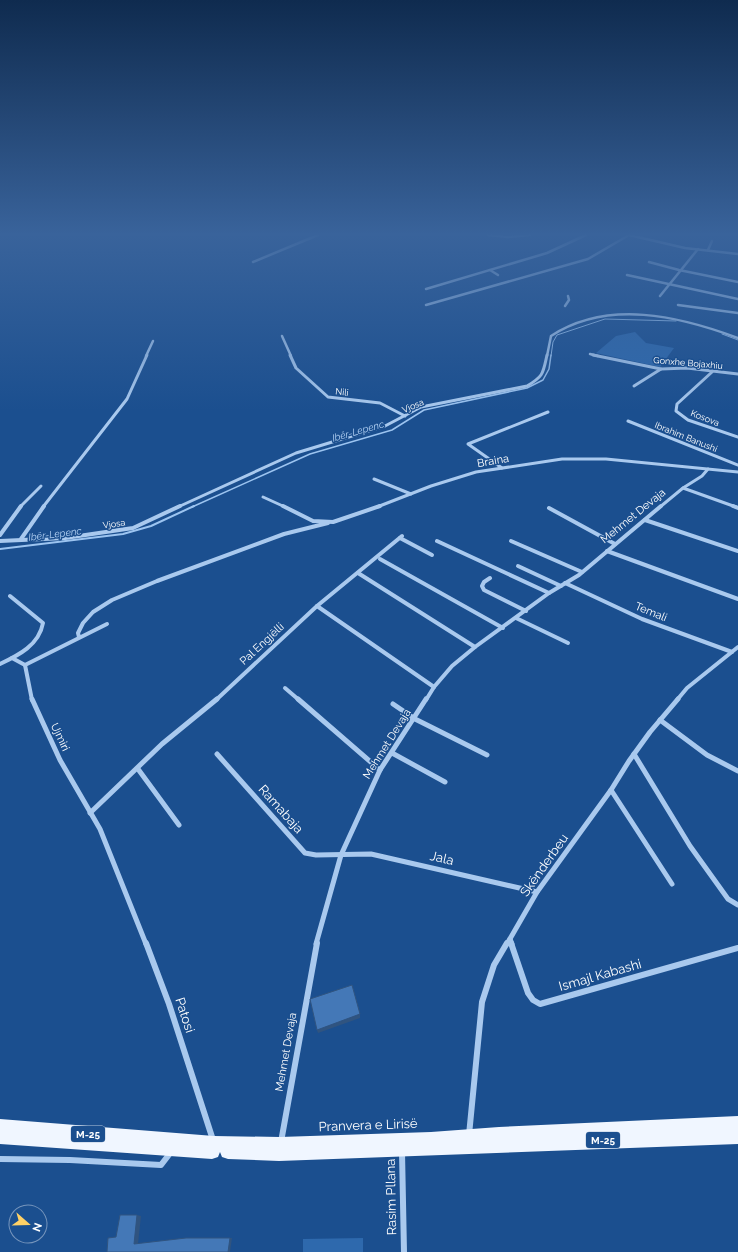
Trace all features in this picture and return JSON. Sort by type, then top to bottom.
[{"type":"main road","points":[[469,1141],[499,1134],[738,1124]]},
{"type":"main road","name":"M-25","points":[[0,1127],[213,1148]]},
{"type":"main road","name":"M-25","points":[[0,1136],[174,1148],[280,1149],[469,1141],[738,1136]]},
{"type":"street","points":[[426,305],[467,293]]},
{"type":"street","points":[[712,293],[738,299]]},
{"type":"street","points":[[565,306],[569,300],[568,296]]},
{"type":"street","points":[[678,305],[738,313]]},
{"type":"street","name":"Vjosa","points":[[0,541],[65,538],[133,528],[296,453],[385,426],[421,408],[527,386],[540,378],[544,369],[551,336],[581,321],[608,315],[657,315],[687,320],[738,338]]},
{"type":"street","name":"Nili","points":[[282,336],[296,368],[328,397],[380,403],[405,416]]},
{"type":"street","points":[[21,539],[44,506],[127,399],[153,341]]},
{"type":"street","name":"Gonxhe Bojaxhiu","points":[[590,354],[660,369],[687,368],[738,374]]},
{"type":"street","points":[[634,386],[658,372],[660,369]]},
{"type":"street","name":"Kosova","points":[[712,372],[676,404],[675,408],[677,412],[690,420],[738,437]]},
{"type":"street","points":[[502,468],[468,444],[548,412]]},
{"type":"street","name":"Ibrahim Banushi","points":[[628,421],[738,465]]},
{"type":"street","name":"Braina","points":[[263,497],[313,521],[333,522],[371,510],[431,486],[476,472],[562,459],[606,459],[738,472]]},
{"type":"street","name":"Mehmet Devaja","points":[[280,1149],[311,966],[341,855],[380,770],[415,719],[434,687],[452,666],[475,647],[549,593],[582,572],[683,488],[702,476],[708,469]]},
{"type":"street","points":[[374,479],[410,494]]},
{"type":"street","points":[[0,535],[15,513],[41,486]]},
{"type":"street","points":[[683,488],[738,508]]},
{"type":"street","points":[[549,508],[615,544]]},
{"type":"street","points":[[645,520],[738,551]]},
{"type":"street","points":[[80,637],[78,633],[83,623],[93,612],[112,600],[157,581],[284,534],[333,522]]},
{"type":"street","name":"Pal Engjëlli","points":[[90,813],[138,769],[162,744],[229,689],[317,606],[401,537],[432,555]]},
{"type":"street","points":[[437,541],[549,593]]},
{"type":"street","points":[[511,541],[582,572]]},
{"type":"street","points":[[607,551],[738,599]]},
{"type":"street","points":[[380,558],[503,628]]},
{"type":"street","name":"Temali","points":[[518,566],[642,619],[732,652]]},
{"type":"street","points":[[358,573],[475,647]]},
{"type":"street","points":[[490,578],[484,582],[482,586],[484,590],[526,611]]},
{"type":"street","points":[[0,664],[36,642],[43,630],[42,623],[10,596]]},
{"type":"street","points":[[317,606],[434,687]]},
{"type":"street","points":[[516,618],[568,643]]},
{"type":"street","points":[[12,658],[25,665],[107,624]]},
{"type":"street","name":"Skënderbeu","points":[[469,1141],[482,1002],[494,965],[537,892],[611,790],[634,754],[660,720],[688,688],[738,647]]},
{"type":"street","name":"Ujmiri","points":[[25,665],[33,703],[60,760],[90,813]]},
{"type":"street","points":[[285,688],[380,770]]},
{"type":"street","points":[[393,704],[415,719],[487,755]]},
{"type":"street","points":[[660,720],[690,743],[723,765],[738,771]]},
{"type":"street","points":[[392,753],[445,782]]},
{"type":"street","name":"Ramabaja","points":[[217,754],[283,830],[306,853],[316,855],[341,855]]},
{"type":"street","points":[[634,754],[690,846],[728,899],[738,905]]},
{"type":"street","points":[[138,769],[179,825]]},
{"type":"street","points":[[611,790],[672,884]]},
{"type":"street","name":"Patosi","points":[[90,813],[100,828],[169,1004],[213,1148]]},
{"type":"street","name":"Jala","points":[[341,855],[371,854],[537,892]]},
{"type":"street","name":"Ismajl Kabashi","points":[[510,939],[528,993],[533,1000],[540,1004],[738,948]]},
{"type":"street","name":"Rasim Pllana","points":[[402,1145],[404,1252]]},
{"type":"street","points":[[0,1159],[70,1160],[161,1165],[174,1148]]},
{"type":"shaded area","points":[[635,332],[646,343],[674,348],[660,367],[596,353],[616,336]]},
{"type":"shaded area","points":[[363,1238],[363,1252],[303,1252],[303,1239]]},
{"type":"building","points":[[352,985],[360,1014],[317,1030],[310,999]]},
{"type":"building","points":[[120,1215],[137,1215],[134,1244],[186,1238],[230,1238],[228,1252],[107,1252],[108,1238],[116,1237]]},
{"type":"waterway","name":"Ibër-Lepenc","points":[[551,356],[553,342],[557,335],[605,319],[676,321]]},
{"type":"waterway","name":"Ibër-Lepenc","points":[[722,334],[738,340]]},
{"type":"waterway","name":"Ibër-Lepenc","points":[[192,507],[310,454],[392,430],[424,410],[527,388],[543,380],[549,369],[551,355]]},
{"type":"waterway","name":"Ibër-Lepenc","points":[[0,549],[123,534],[151,526],[194,506]]}]
